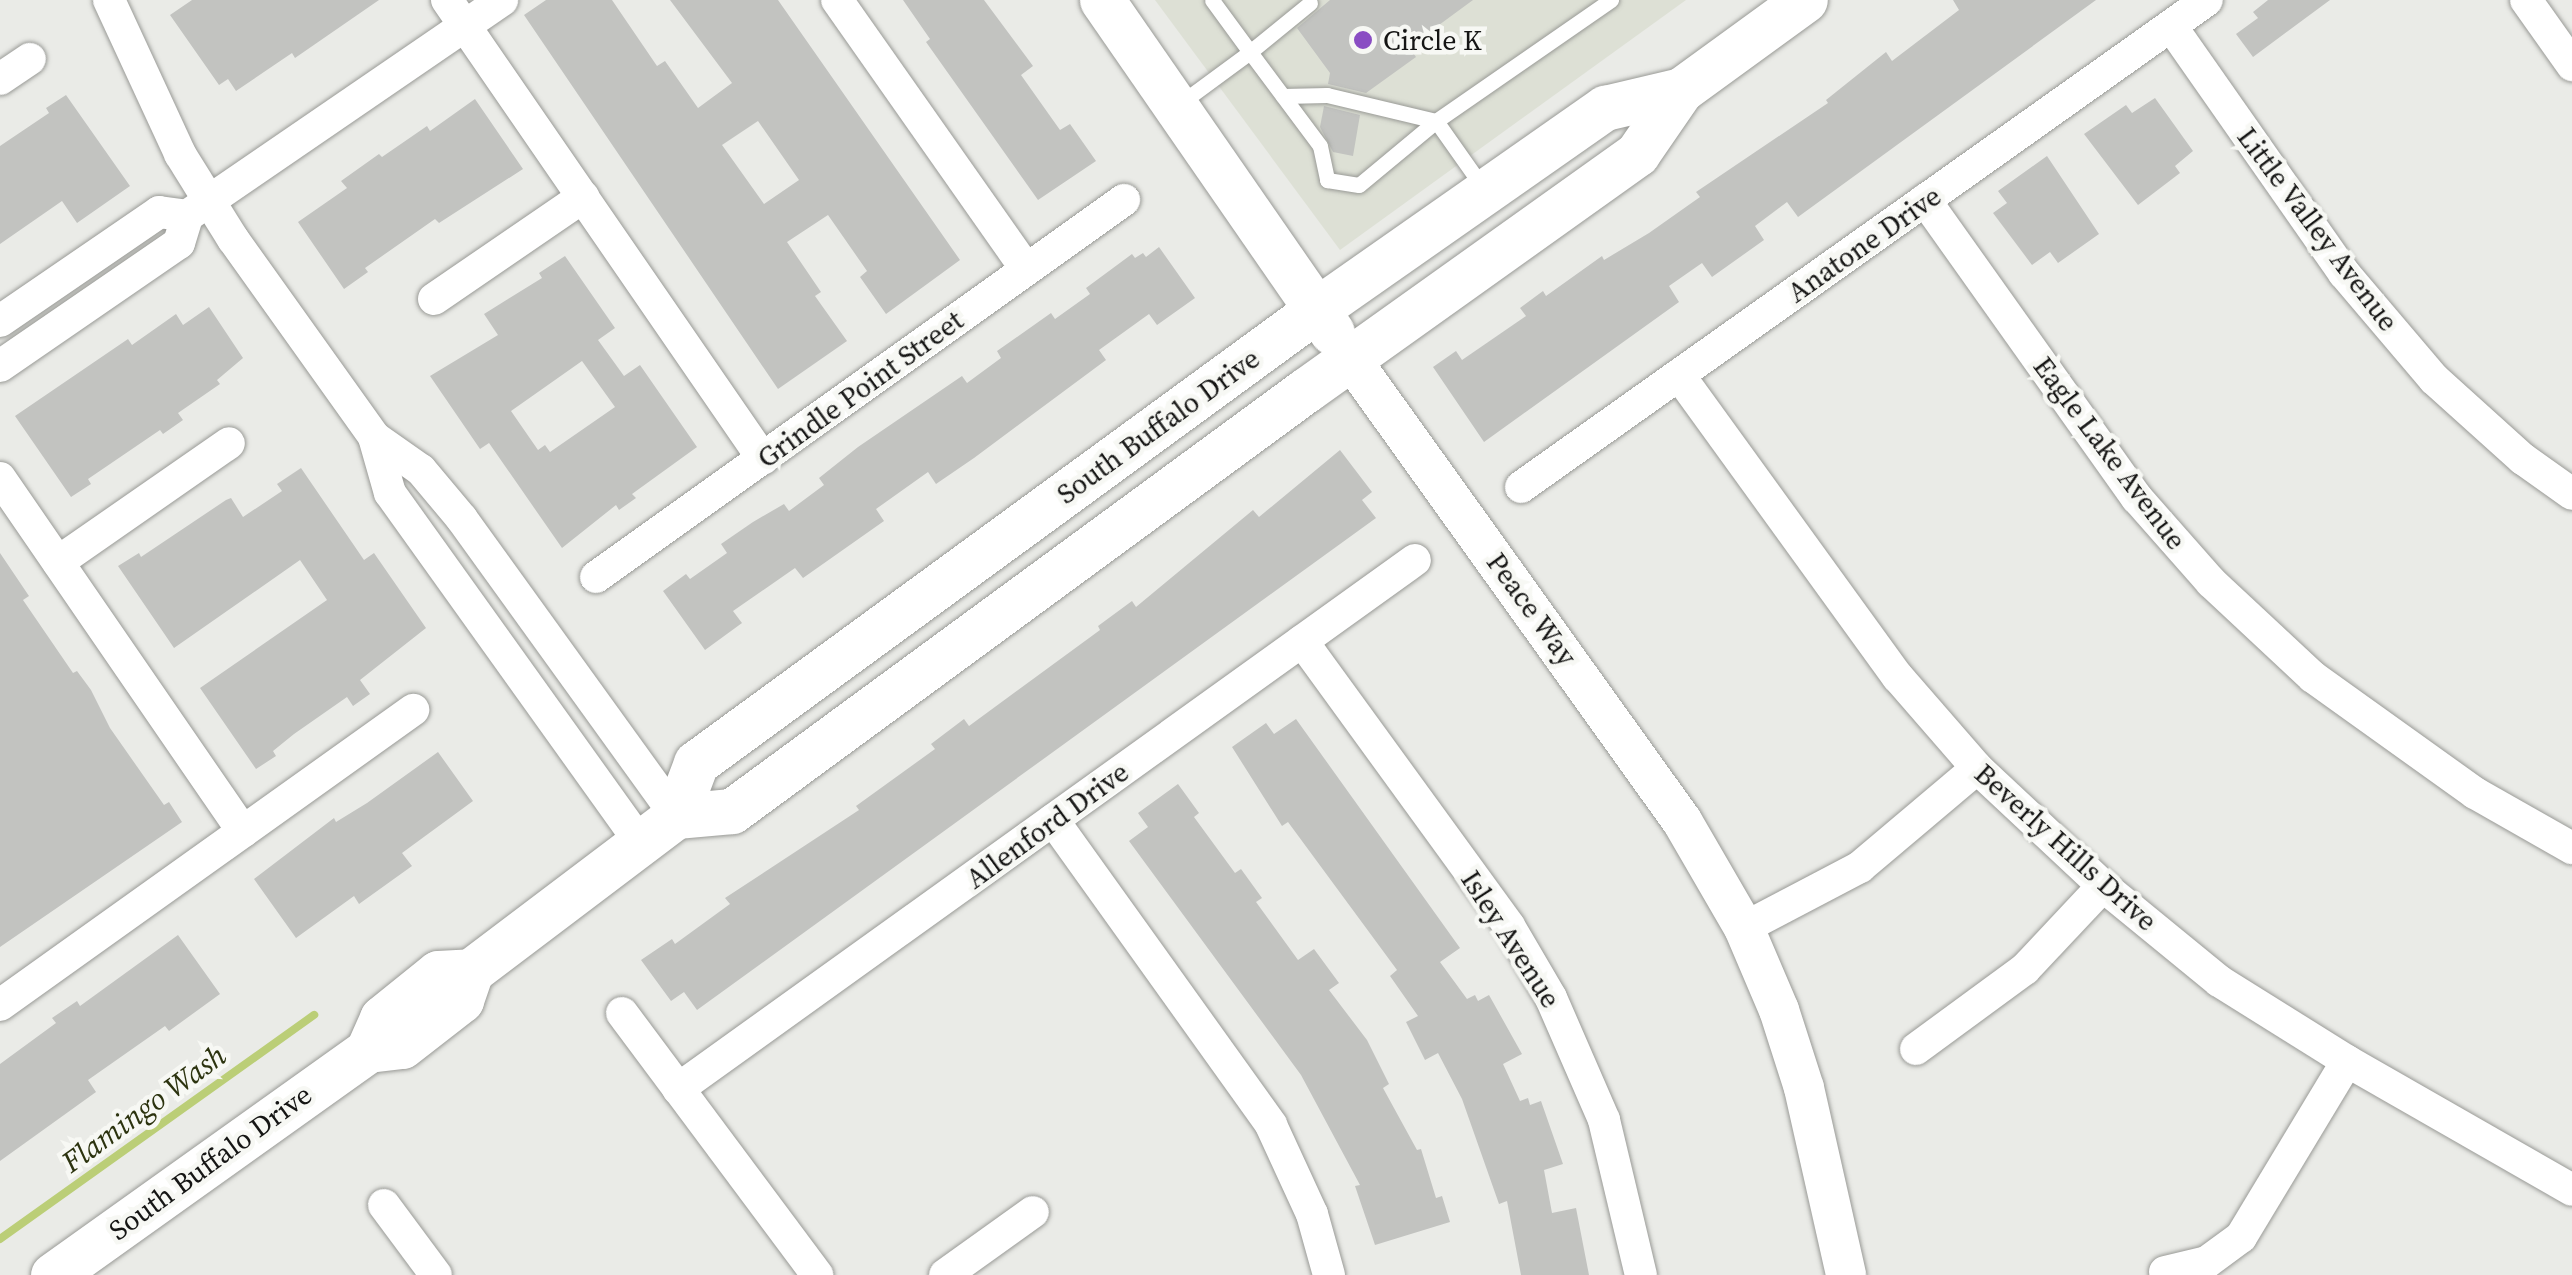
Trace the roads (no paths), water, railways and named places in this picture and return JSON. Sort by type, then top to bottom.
[{"type":"main road","name":"Peace Way","points":[[1102,0],[1350,358]]},
{"type":"main road","name":"South Buffalo Drive","points":[[53,1275],[368,1050],[382,1018],[438,973],[471,971],[676,816],[732,811],[1350,358],[1636,154],[1681,90],[1805,0]]},
{"type":"main road","name":"South Buffalo Drive","points":[[676,816],[696,763],[1316,310],[1604,108],[1681,90]]},
{"type":"street","points":[[109,0],[198,209],[374,437],[421,470],[492,599],[534,657],[676,816]]},
{"type":"street","points":[[0,366],[180,242],[198,209],[456,13],[502,0]]},
{"type":"street","points":[[837,0],[1026,269]]},
{"type":"street","name":"Anatone Drive","points":[[1521,487],[2207,0]]},
{"type":"street","points":[[2526,0],[2572,65]]},
{"type":"street","points":[[456,13],[764,459]]},
{"type":"street","name":"Little Valley Avenue","points":[[2171,26],[2344,273],[2434,380],[2523,459],[2572,494]]},
{"type":"street","points":[[0,80],[30,58]]},
{"type":"street","points":[[434,299],[583,197]]},
{"type":"street","name":"Grindle Point Street","points":[[596,577],[1124,200]]},
{"type":"street","name":"Eagle Lake Avenue","points":[[1925,200],[2136,498],[2211,582],[2313,677],[2475,792],[2572,848]]},
{"type":"street","points":[[0,321],[159,212],[198,209]]},
{"type":"street","name":"Peace Way","points":[[1350,358],[1682,820],[1744,928],[1779,1010],[1804,1088],[1846,1275]]},
{"type":"street","name":"Beverly Hills Drive","points":[[1680,375],[1898,678],[1977,768],[2103,886],[2219,981],[2347,1061],[2572,1190]]},
{"type":"street","points":[[374,437],[390,493],[492,599],[534,657],[640,843]]},
{"type":"street","points":[[58,562],[228,443]]},
{"type":"street","points":[[0,478],[243,831]]},
{"type":"street","name":"Allenford Drive","points":[[678,1088],[1415,560]]},
{"type":"street","name":"Isley Avenue","points":[[1302,642],[1500,914],[1552,998],[1604,1120],[1641,1275]]},
{"type":"street","points":[[0,1005],[413,710]]},
{"type":"street","points":[[1744,928],[1860,868],[1977,768]]},
{"type":"street","points":[[1054,820],[1272,1125],[1312,1214],[1329,1275]]},
{"type":"street","points":[[1916,1049],[2025,968],[2103,886]]},
{"type":"street","points":[[622,1013],[816,1275]]},
{"type":"street","points":[[2165,1272],[2207,1262],[2242,1237],[2347,1061]]},
{"type":"street","points":[[384,1205],[436,1275]]},
{"type":"street","points":[[945,1275],[1033,1212]]},
{"type":"lane","points":[[1212,0],[1320,146],[1327,180],[1359,185],[1436,121],[1611,0]]},
{"type":"lane","points":[[1175,107],[1311,1]]},
{"type":"lane","points":[[1283,96],[1327,95],[1436,121],[1487,192]]},
{"type":"waterway","name":"Flamingo Wash","points":[[0,1239],[314,1015]]},
{"type":"place","name":"Circle K","points":[[1363,40]]}]
